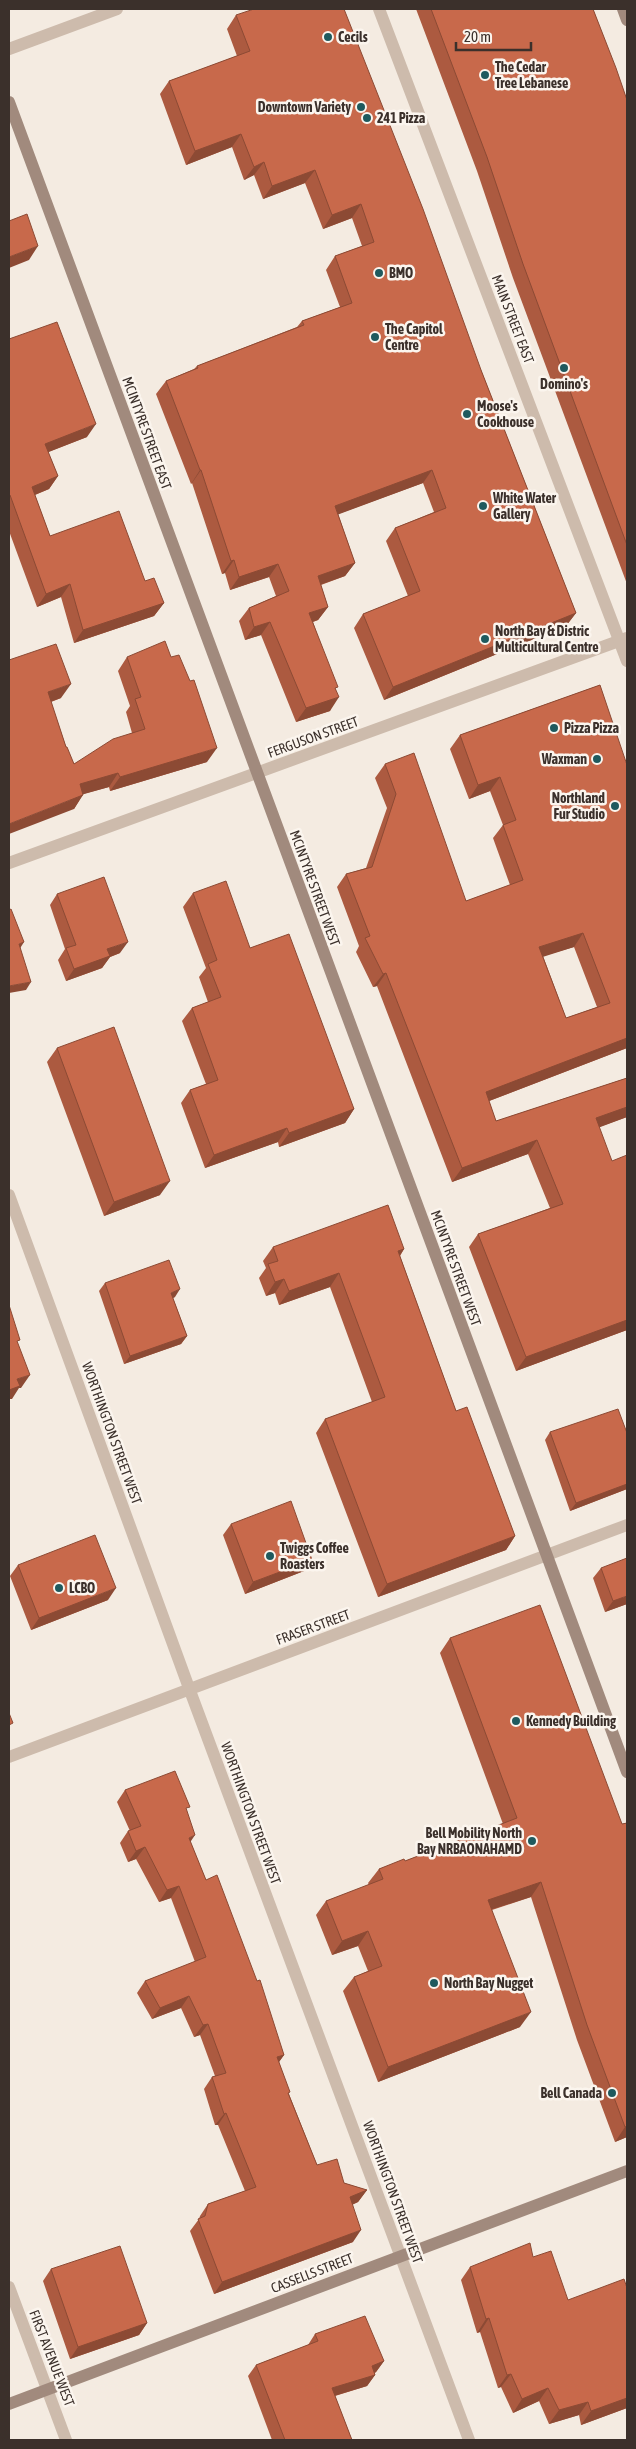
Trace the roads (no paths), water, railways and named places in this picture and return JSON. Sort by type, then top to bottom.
[{"type":"main road","points":[[623,9],[627,20]]},
{"type":"main road","name":"MCINTYRE STREET EAST","points":[[9,102],[256,774]]},
{"type":"main road","name":"MCINTYRE STREET WEST","points":[[256,774],[627,1772]]},
{"type":"main road","name":"CASSELLS STREET","points":[[9,2404],[627,2171]]},
{"type":"street","points":[[9,49],[117,9]]},
{"type":"street","name":"MAIN STREET EAST","points":[[379,9],[624,639],[627,661]]},
{"type":"street","name":"FERGUSON STREET","points":[[9,864],[624,639]]},
{"type":"street","name":"WORTHINGTON STREET WEST","points":[[9,1195],[189,1688],[469,2440]]},
{"type":"street","name":"FRASER STREET","points":[[9,1757],[627,1525]]},
{"type":"street","name":"FIRST AVENUE WEST","points":[[9,2287],[66,2440]]},
{"type":"place","name":"Cecils","points":[[328,37]]},
{"type":"place","name":"The Cedar Tree Lebanese","points":[[485,75]]},
{"type":"place","name":"Downtown Variety","points":[[361,107]]},
{"type":"place","name":"241 Pizza","points":[[367,118]]},
{"type":"place","name":"BMO","points":[[379,273]]},
{"type":"place","name":"The Capitol Centre","points":[[375,337]]},
{"type":"place","name":"Domino's","points":[[564,368]]},
{"type":"place","name":"Moose's Cookhouse","points":[[467,414]]},
{"type":"place","name":"White Water Gallery","points":[[483,506]]},
{"type":"place","name":"North Bay & Distric Multicultural Centre","points":[[485,639]]},
{"type":"place","name":"Pizza Pizza","points":[[554,728]]},
{"type":"place","name":"Waxman","points":[[597,759]]},
{"type":"place","name":"Northland Fur Studio","points":[[615,806]]},
{"type":"place","name":"Twiggs Coffee Roasters","points":[[270,1556]]},
{"type":"place","name":"LCBO","points":[[59,1588]]},
{"type":"place","name":"Kennedy Building","points":[[516,1721]]},
{"type":"place","name":"Bell Mobility North Bay NRBAONAHAMD","points":[[532,1841]]},
{"type":"place","name":"North Bay Nugget","points":[[434,1983]]},
{"type":"place","name":"Bell Canada","points":[[612,2093]]}]
